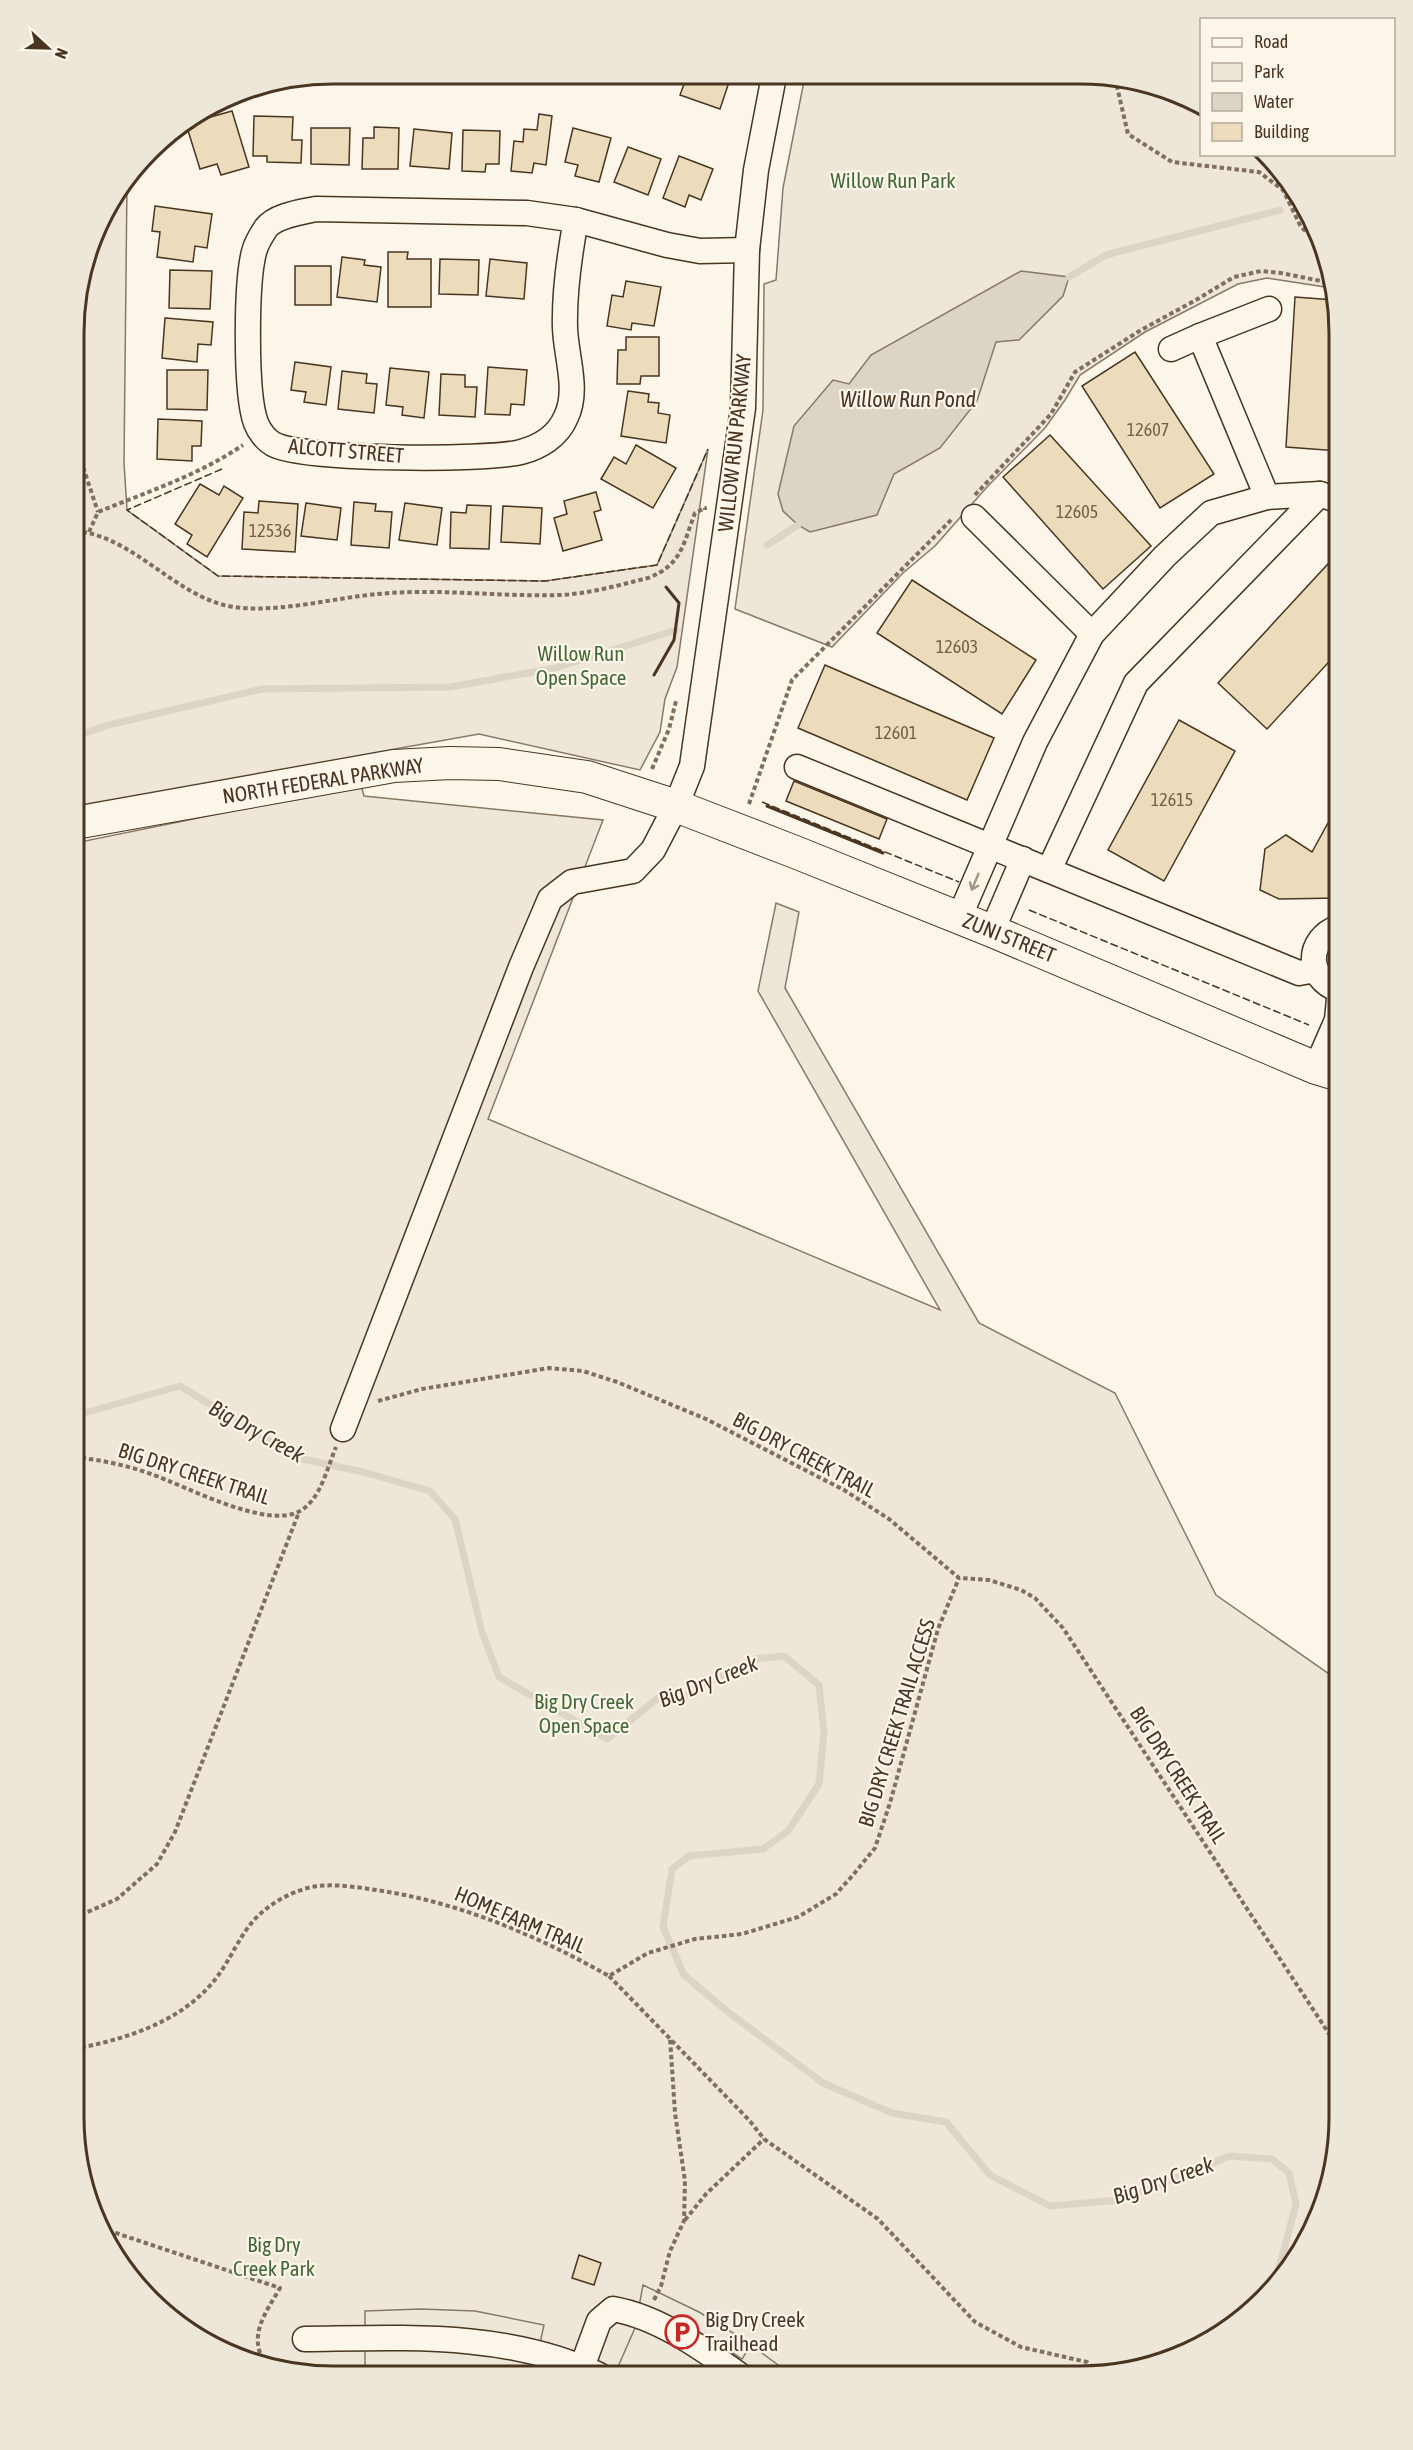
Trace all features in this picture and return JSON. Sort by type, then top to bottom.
[{"type":"main road","name":"NORTH FEDERAL PARKWAY","points":[[84,821],[339,774],[394,766],[450,763],[499,764],[587,777],[676,806]]},
{"type":"main road","name":"ZUNI STREET","points":[[676,806],[992,931],[1328,1071]]},
{"type":"street","name":"WILLOW RUN PARKWAY","points":[[340,1437],[521,967],[550,899],[572,882],[633,871],[653,850],[676,806],[692,766],[743,408],[747,250],[756,170],[772,84]]},
{"type":"street","name":"ALCOTT STREET","points":[[576,220],[566,277],[565,330],[573,400],[566,419],[555,435],[537,446],[520,452],[474,458],[375,456],[305,452],[273,444],[255,423],[248,377],[250,283],[254,251],[268,225],[293,214],[316,209],[527,213],[576,220],[667,245],[700,251],[747,250]]},
{"type":"street","points":[[1171,349],[1269,309]]},
{"type":"street","points":[[1200,336],[1267,497]]},
{"type":"street","points":[[959,918],[1035,742],[1092,634],[1165,556],[1211,513],[1267,497],[1329,497]]},
{"type":"street","points":[[1050,870],[1136,683],[1329,498]]},
{"type":"street","points":[[966,512],[1092,634]]},
{"type":"street","points":[[797,767],[1299,973],[1316,970]]},
{"type":"street","points":[[992,931],[1023,859]]},
{"type":"street","points":[[1329,931],[1320,939],[1313,959],[1321,980],[1329,984]]},
{"type":"street","points":[[592,2366],[599,2321],[613,2309],[632,2312],[682,2338],[725,2366]]},
{"type":"street","points":[[305,2339],[461,2340],[497,2345],[573,2366]]},
{"type":"path","points":[[1117,87],[1128,134],[1172,162],[1259,172],[1283,190],[1301,227],[1308,233]]},
{"type":"path","points":[[749,804],[792,681],[966,512],[1052,414],[1075,372],[1141,330],[1234,277],[1261,271],[1324,282]]},
{"type":"path","points":[[89,532],[98,512],[223,458],[261,432]]},
{"type":"path","points":[[84,472],[98,512]]},
{"type":"path","points":[[84,532],[134,554],[196,593],[219,603],[245,609],[379,594],[561,595],[604,588],[662,573],[676,562],[695,513],[705,508],[704,519]]},
{"type":"path","points":[[652,769],[669,729],[677,697]]},
{"type":"path","name":"BIG DRY CREEK TRAIL","points":[[372,1403],[422,1389],[549,1368],[583,1371],[617,1382],[706,1419],[844,1490],[889,1518],[959,1578],[989,1580],[1021,1590],[1035,1598],[1063,1628],[1329,2034]]},
{"type":"path","points":[[84,1914],[117,1899],[158,1864],[176,1832],[299,1511],[314,1499],[340,1437]]},
{"type":"path","name":"BIG DRY CREEK TRAIL","points":[[84,1458],[105,1461],[151,1474],[249,1512],[276,1516],[299,1511]]},
{"type":"path","name":"BIG DRY CREEK TRAIL ACCESS","points":[[609,1977],[648,1953],[695,1939],[742,1934],[798,1917],[836,1894],[875,1848],[939,1629],[959,1578]]},
{"type":"path","name":"HOME FARM TRAIL","points":[[84,2047],[112,2041],[149,2028],[184,2008],[216,1979],[254,1921],[282,1897],[316,1886],[345,1886],[415,1896],[477,1914],[564,1951],[609,1977],[749,2120],[764,2139],[878,2219],[975,2322],[1021,2347],[1087,2362],[1091,2365]]},
{"type":"path","points":[[670,2038],[675,2113],[685,2181],[684,2221]]},
{"type":"path","points":[[645,2319],[661,2286],[670,2251],[684,2221],[706,2194],[764,2139]]},
{"type":"path","points":[[112,2232],[280,2288],[258,2327],[259,2355]]},
{"type":"green space","name":"Willow Run Park","points":[[803,84],[1113,86],[1160,97],[1200,115],[1200,156],[1256,157],[1278,181],[1296,208],[1316,253],[1325,287],[1267,278],[1238,284],[1145,332],[1080,375],[1045,428],[987,487],[935,546],[903,573],[832,647],[735,609],[763,410],[764,284],[776,280],[783,188]]},
{"type":"green space","name":"Willow Run Open Space","points":[[127,194],[124,463],[127,510],[218,576],[545,581],[657,565],[708,449],[677,667],[665,699],[660,732],[640,770],[479,734],[84,804],[84,333],[86,300],[97,253],[117,208]]},
{"type":"green space","name":"Big Dry Creek Open Space","points":[[361,785],[364,796],[603,820],[488,1119],[940,1310],[758,991],[776,903],[799,912],[785,988],[979,1323],[1115,1393],[1216,1595],[1329,1674],[1329,2117],[1327,2150],[1316,2197],[1296,2242],[1278,2269],[1232,2315],[1204,2333],[1160,2353],[1113,2364],[1080,2366],[333,2366],[300,2364],[269,2358],[208,2333],[181,2315],[135,2269],[117,2242],[97,2197],[86,2150],[84,2117],[84,841]]},
{"type":"shaded area","name":"Big Dry Creek Trailhead","points":[[643,2285],[699,2312],[738,2336],[729,2350],[742,2359],[751,2345],[779,2366],[618,2366],[635,2328]]},
{"type":"shaded area","points":[[421,2309],[475,2311],[544,2325],[535,2366],[365,2366],[365,2311]]},
{"type":"water","name":"Willow Run Pond","points":[[1021,271],[1069,277],[1063,296],[1019,340],[996,342],[977,401],[940,448],[894,474],[877,515],[810,532],[798,525],[783,511],[778,494],[794,426],[833,380],[849,384],[871,355]]},
{"type":"building","points":[[684,84],[728,84],[720,109],[680,95]]},
{"type":"building","points":[[232,111],[249,167],[221,175],[217,164],[200,169],[188,130],[206,118]]},
{"type":"building","points":[[539,114],[552,116],[546,165],[534,163],[532,173],[511,171],[514,141],[523,142],[524,129],[537,130]]},
{"type":"building","points":[[254,116],[293,117],[292,140],[302,140],[301,163],[267,162],[267,156],[253,156]]},
{"type":"building","points":[[374,127],[399,128],[398,169],[362,169],[363,138],[374,138]]},
{"type":"building","points":[[311,128],[350,128],[349,165],[311,164]]},
{"type":"building","points":[[573,128],[611,138],[599,182],[575,176],[578,165],[565,162]]},
{"type":"building","points":[[414,129],[452,133],[449,169],[410,166]]},
{"type":"building","points":[[463,130],[500,131],[499,164],[486,164],[485,172],[462,171]]},
{"type":"building","points":[[628,147],[661,159],[648,195],[614,182]]},
{"type":"building","points":[[679,156],[713,169],[701,200],[689,195],[685,207],[663,198]]},
{"type":"building","points":[[155,206],[212,214],[207,248],[195,246],[193,262],[157,257],[160,232],[152,231]]},
{"type":"building","points":[[388,252],[408,252],[407,259],[431,259],[431,307],[388,307]]},
{"type":"building","points":[[342,257],[365,260],[364,265],[381,267],[377,302],[337,297]]},
{"type":"building","points":[[440,259],[479,260],[478,295],[439,294]]},
{"type":"building","points":[[490,259],[527,263],[524,299],[486,296]]},
{"type":"building","points":[[295,266],[331,266],[331,305],[295,305]]},
{"type":"building","points":[[170,270],[212,271],[210,309],[169,308]]},
{"type":"building","points":[[626,281],[661,287],[654,326],[632,323],[631,330],[607,326],[612,295],[623,297]]},
{"type":"building","points":[[1295,297],[1327,299],[1329,450],[1286,447]]},
{"type":"building","points":[[165,318],[213,322],[211,345],[198,344],[197,362],[162,358]]},
{"type":"building","points":[[626,337],[659,337],[659,376],[641,376],[640,384],[617,384],[618,350],[626,350]]},
{"type":"building","points":[[1135,352],[1214,474],[1160,508],[1082,386]]},
{"type":"building","points":[[295,362],[331,367],[326,405],[304,402],[306,392],[291,390]]},
{"type":"building","points":[[488,367],[527,370],[524,405],[511,404],[510,415],[485,414]]},
{"type":"building","points":[[390,368],[429,372],[424,418],[402,415],[403,407],[386,405]]},
{"type":"building","points":[[167,370],[208,370],[207,410],[167,409]]},
{"type":"building","points":[[342,371],[367,374],[366,383],[377,384],[374,413],[338,409]]},
{"type":"building","points":[[441,374],[465,375],[465,387],[477,387],[475,417],[439,415]]},
{"type":"building","points":[[628,391],[649,394],[648,402],[659,403],[658,413],[670,415],[666,443],[621,436]]},
{"type":"building","points":[[158,419],[202,421],[201,446],[192,446],[192,461],[157,459]]},
{"type":"building","points":[[1050,435],[1151,546],[1103,589],[1003,477]]},
{"type":"building","points":[[636,445],[676,468],[653,508],[601,479],[614,457],[626,464]]},
{"type":"building","points":[[200,484],[219,495],[224,486],[243,498],[207,557],[187,544],[192,535],[175,524]]},
{"type":"building","points":[[596,492],[601,510],[594,512],[602,540],[563,551],[554,518],[567,514],[564,501]]},
{"type":"building","points":[[259,501],[298,504],[295,552],[242,549],[244,512],[258,513]]},
{"type":"building","points":[[354,502],[376,504],[375,511],[392,512],[389,548],[351,545]]},
{"type":"building","points":[[306,503],[341,508],[337,540],[301,536]]},
{"type":"building","points":[[405,503],[442,508],[437,545],[399,540]]},
{"type":"building","points":[[467,505],[491,506],[489,549],[450,548],[451,512],[466,513]]},
{"type":"building","points":[[503,506],[542,508],[540,544],[501,542]]},
{"type":"building","points":[[1329,563],[1329,662],[1267,729],[1218,683]]},
{"type":"building","points":[[912,580],[1036,660],[1002,714],[877,633]]},
{"type":"building","points":[[825,665],[994,738],[967,800],[798,728]]},
{"type":"building","points":[[1179,720],[1235,751],[1164,881],[1108,850]]},
{"type":"building","points":[[794,781],[887,819],[879,839],[786,801]]},
{"type":"building","points":[[1328,823],[1329,898],[1279,899],[1260,890],[1265,849],[1286,835],[1312,852]]},
{"type":"building","points":[[579,2255],[601,2263],[594,2285],[572,2278]]},
{"type":"waterway","points":[[1069,277],[1106,255],[1280,210]]},
{"type":"waterway","points":[[767,545],[798,525]]},
{"type":"waterway","points":[[84,734],[108,725],[262,689],[450,687],[555,668],[676,630]]},
{"type":"waterway","name":"Big Dry Creek","points":[[84,1413],[180,1386],[298,1458],[363,1472],[430,1491],[455,1519],[482,1632],[499,1677],[607,1739],[658,1698],[685,1695],[755,1659],[784,1656],[819,1685],[824,1732],[819,1784],[788,1831],[763,1849],[689,1856],[672,1869],[663,1927],[684,1975],[728,2012],[823,2083],[892,2113],[946,2122],[990,2175],[1050,2206],[1120,2200],[1230,2156],[1272,2159],[1289,2173],[1296,2204],[1279,2267]]},
{"type":"fence","points":[[222,469],[127,510],[218,576],[545,581],[657,565],[708,449]]},
{"type":"fence","points":[[762,802],[959,882]]},
{"type":"fence","points":[[1029,910],[1309,1025]]},
{"type":"wall","points":[[654,675],[674,640],[679,603],[666,587]]},
{"type":"wall","points":[[767,806],[883,853]]},
{"type":"place","name":"Big Dry Creek Trailhead","points":[[682,2332]]},
{"type":"park label","name":"Big Dry Creek Park","points":[[274,2257]]}]
